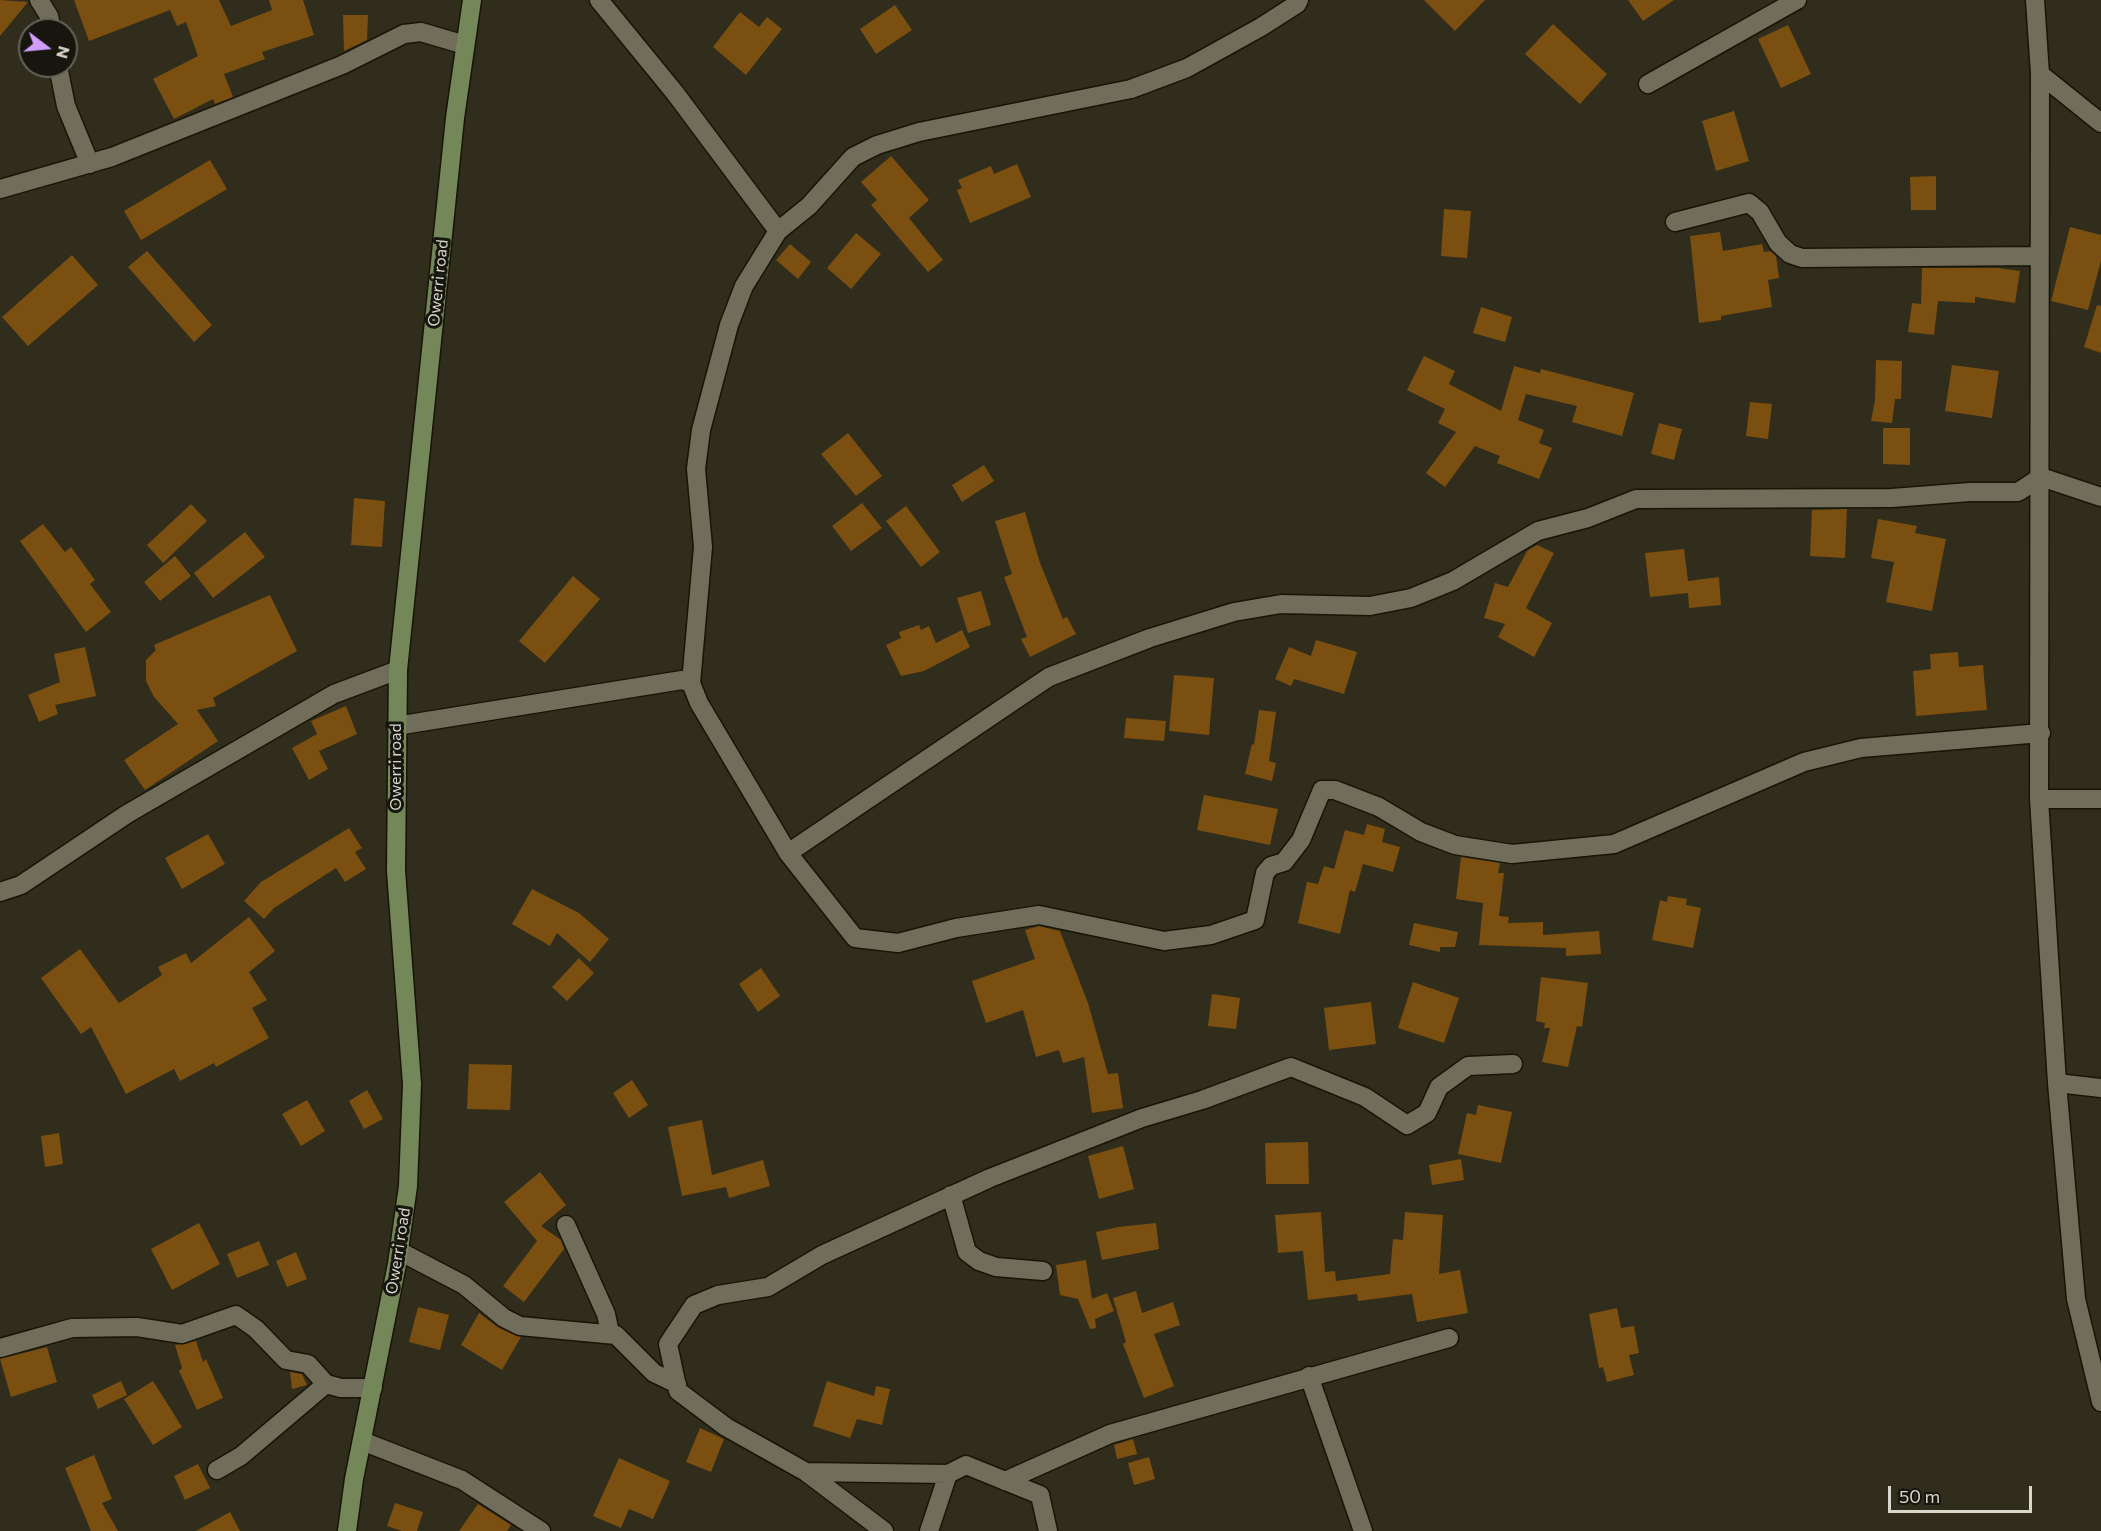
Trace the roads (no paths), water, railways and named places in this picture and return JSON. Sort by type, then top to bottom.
[{"type":"main road","name":"Owerri road","points":[[347,1531],[399,1251],[408,1186],[412,1084],[396,871],[398,670],[465,45],[472,0]]},
{"type":"street","points":[[39,0],[49,18]]},
{"type":"street","points":[[599,0],[675,93],[778,231]]},
{"type":"street","points":[[1299,0],[1297,4],[1261,27],[1186,68],[1131,89],[919,132],[877,145],[853,157],[809,206],[778,231],[744,286],[729,325],[701,430],[696,469],[703,548],[691,683],[699,703],[788,853],[855,938],[898,943],[956,928],[1039,915],[1164,942],[1211,935],[1255,920],[1265,873],[1271,866],[1284,862],[1301,840],[1322,790],[1335,790],[1379,807],[1421,832],[1455,845],[1512,854],[1614,844],[1804,762],[1862,748],[2041,733]]},
{"type":"street","points":[[1648,84],[1797,0]]},
{"type":"street","points":[[2035,0],[2040,74],[2038,256],[2041,733],[2039,799],[2056,1083],[2076,1299],[2101,1402]]},
{"type":"street","points":[[0,189],[90,164],[311,78],[404,34],[421,32],[465,45]]},
{"type":"street","points":[[2040,74],[2101,123]]},
{"type":"street","points":[[60,78],[66,106],[90,164]]},
{"type":"street","points":[[1676,222],[1749,203],[1760,212],[1778,243],[1790,254],[1802,258],[2038,256]]},
{"type":"street","points":[[2041,477],[2101,497]]},
{"type":"street","points":[[788,853],[1049,677],[1150,638],[1234,612],[1281,604],[1370,606],[1411,598],[1453,581],[1538,531],[1588,518],[1636,499],[1892,498],[1970,492],[2018,492],[2041,477]]},
{"type":"street","points":[[0,892],[21,885],[128,814],[334,694],[398,670]]},
{"type":"street","points":[[396,726],[682,680],[691,683]]},
{"type":"street","points":[[2039,799],[2101,799]]},
{"type":"street","points":[[884,1531],[806,1472],[726,1427],[678,1392],[668,1344],[694,1305],[718,1294],[768,1287],[822,1255],[951,1196],[1142,1118],[1202,1100],[1291,1067],[1365,1097],[1407,1125],[1427,1113],[1439,1087],[1468,1066],[1513,1064]]},
{"type":"street","points":[[2056,1083],[2101,1088]]},
{"type":"street","points":[[951,1196],[968,1252],[979,1261],[996,1267],[1044,1271]]},
{"type":"street","points":[[566,1225],[606,1314],[610,1333]]},
{"type":"street","points":[[399,1251],[464,1285],[504,1318],[520,1326],[610,1333],[622,1339],[654,1373],[676,1384]]},
{"type":"street","points":[[0,1348],[72,1328],[137,1328],[182,1334],[236,1315],[256,1329],[286,1360],[308,1364],[327,1384],[341,1388],[373,1388]]},
{"type":"street","points":[[1005,1481],[1110,1434],[1449,1338]]},
{"type":"street","points":[[1309,1376],[1358,1529]]},
{"type":"street","points":[[217,1470],[241,1456],[327,1384]]},
{"type":"street","points":[[362,1441],[462,1480],[541,1531]]},
{"type":"street","points":[[806,1472],[948,1474],[966,1465],[1040,1495],[1048,1531]]},
{"type":"street","points":[[928,1531],[948,1474]]}]
